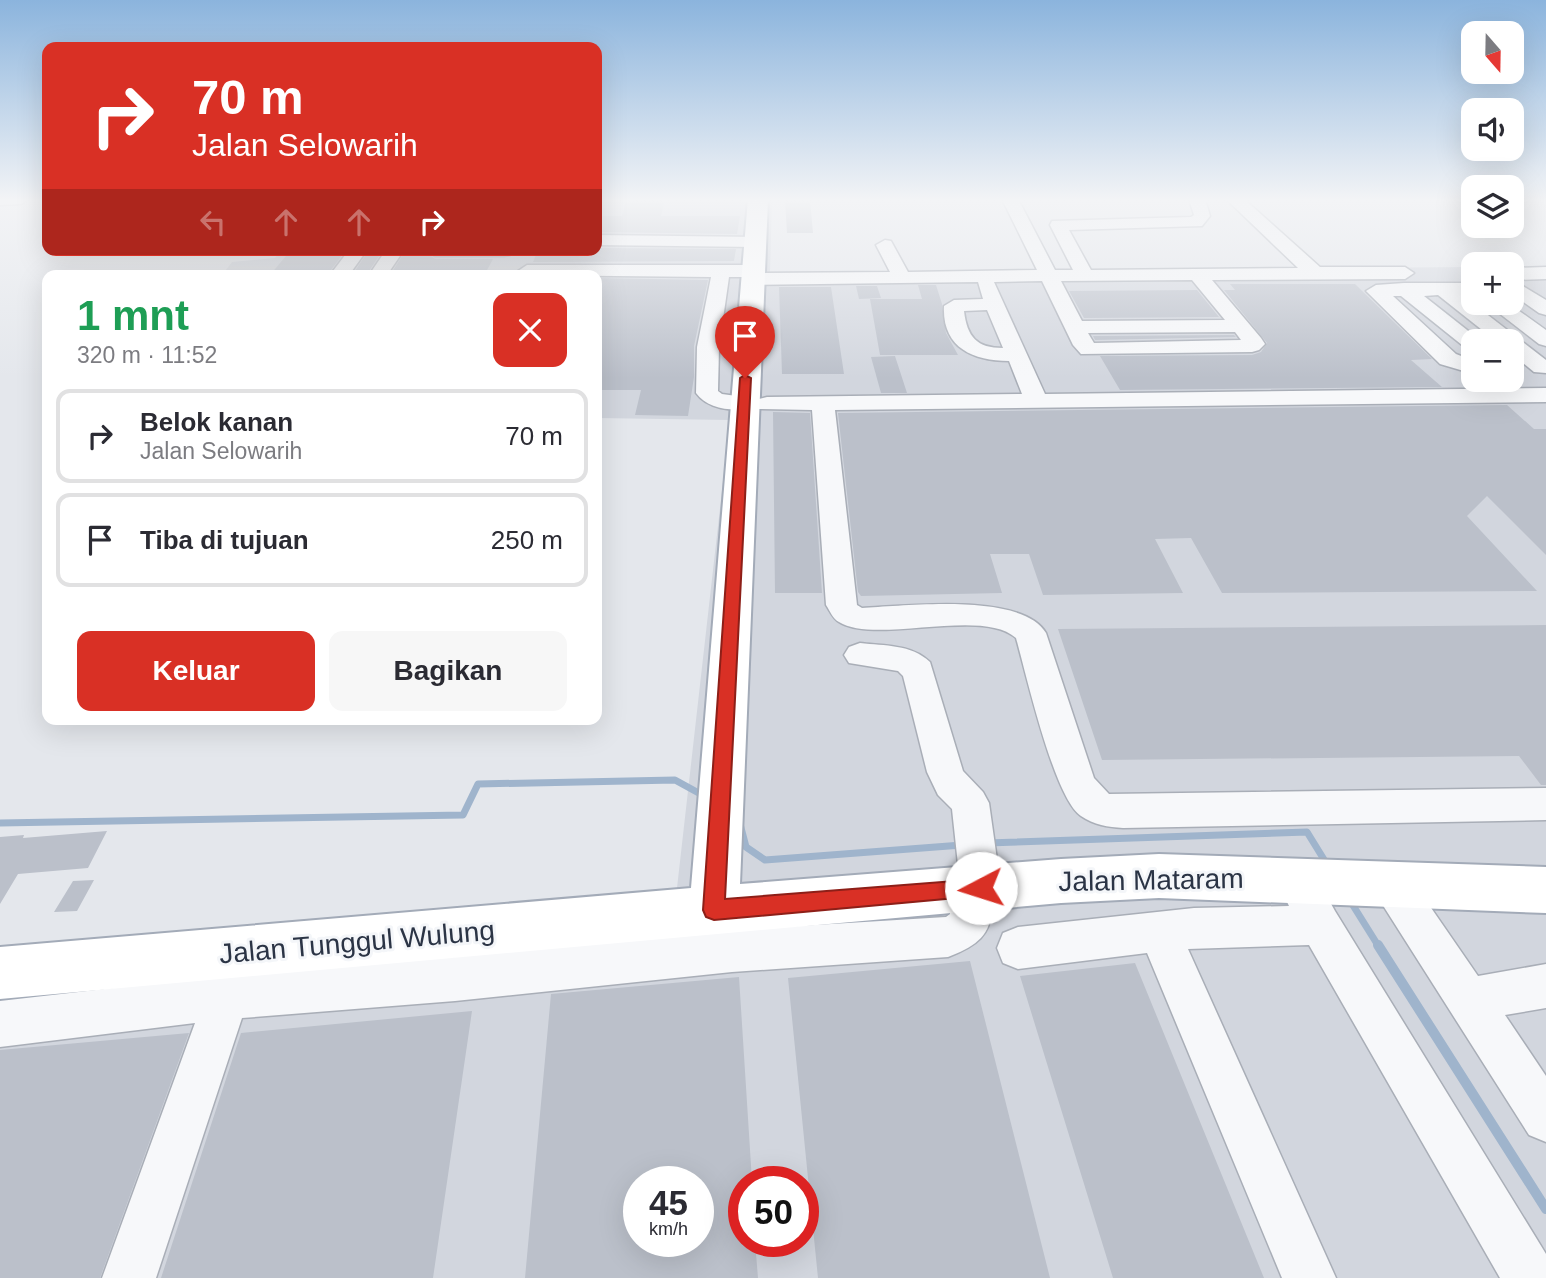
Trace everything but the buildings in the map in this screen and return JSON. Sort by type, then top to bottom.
[{"type":"main road","points":[[714,910],[755,403],[754,259]]},
{"type":"main road","name":"Jalan Mataram","points":[[714,910],[975,866],[1159,876],[1336,890],[1546,890]]},
{"type":"main road","name":"Jalan Tunggul Wulung","points":[[0,973],[714,910]]},
{"type":"street","points":[[492,267],[498,259]]},
{"type":"street","points":[[719,259],[902,278],[983,276],[1155,307]]},
{"type":"street","points":[[892,259],[902,278]]},
{"type":"street","points":[[1041,259],[1084,345],[1096,350],[1254,344],[1203,281],[1085,275],[1058,291]]},
{"type":"street","points":[[1076,259],[1085,275]]},
{"type":"street","points":[[1300,259],[1315,272]]},
{"type":"street","points":[[602,271],[721,271],[754,264]]},
{"type":"street","points":[[721,271],[708,347],[706,393],[716,400],[822,404],[1036,399],[1535,395],[1546,414]]},
{"type":"street","points":[[1058,291],[1315,272],[1461,274]]},
{"type":"street","points":[[1524,280],[1546,272]]},
{"type":"street","points":[[983,276],[1036,399]]},
{"type":"street","points":[[1546,285],[1537,286],[1546,293]]},
{"type":"street","points":[[1404,289],[1461,335]]},
{"type":"street","points":[[1442,289],[1493,329]]},
{"type":"street","points":[[1461,289],[1376,291],[1448,359],[1461,365]]},
{"type":"street","points":[[1524,292],[1546,309]]},
{"type":"street","points":[[995,304],[954,306],[953,316],[960,339],[967,347],[983,354],[1017,354]]},
{"type":"street","points":[[1196,306],[1224,306]]},
{"type":"street","points":[[1512,315],[1546,340]]},
{"type":"street","points":[[1524,353],[1544,368]]},
{"type":"street","points":[[1524,368],[1544,368]]},
{"type":"street","points":[[822,404],[841,605],[846,613],[858,619],[949,616],[1015,621],[1024,627],[1030,633],[1078,785],[1092,804],[1104,810],[1182,812],[1546,804]]},
{"type":"street","points":[[0,1024],[227,997],[455,979],[732,951],[948,937],[967,928],[972,920],[975,866],[970,803],[951,784],[945,772],[918,671],[906,660],[860,654]]},
{"type":"street","points":[[1018,948],[1194,928],[1336,890]]},
{"type":"street","points":[[1336,890],[1468,1000],[1541,1101]]},
{"type":"street","points":[[1336,890],[1530,1278]]},
{"type":"street","points":[[1159,932],[1309,1278]]},
{"type":"street","points":[[1468,1000],[1546,986]]},
{"type":"street","points":[[129,1278],[227,997]]},
{"type":"shaded area","points":[[268,259],[770,259],[770,272],[1461,267],[1461,315],[1524,315],[1524,266],[1546,266],[1546,1278],[0,1278],[0,997],[671,941],[730,420],[602,418],[602,270],[226,270],[232,262]]},
{"type":"waterway","points":[[0,823],[463,815],[478,784],[675,780],[706,797]]},
{"type":"waterway","points":[[740,824],[746,847],[765,860],[962,845]]},
{"type":"waterway","points":[[987,843],[1307,832],[1328,866]]},
{"type":"waterway","points":[[1349,899],[1379,947]]},
{"type":"waterway","points":[[1378,945],[1546,1209]]},
{"type":"route","points":[[745,378],[714,910],[981,888]]}]
